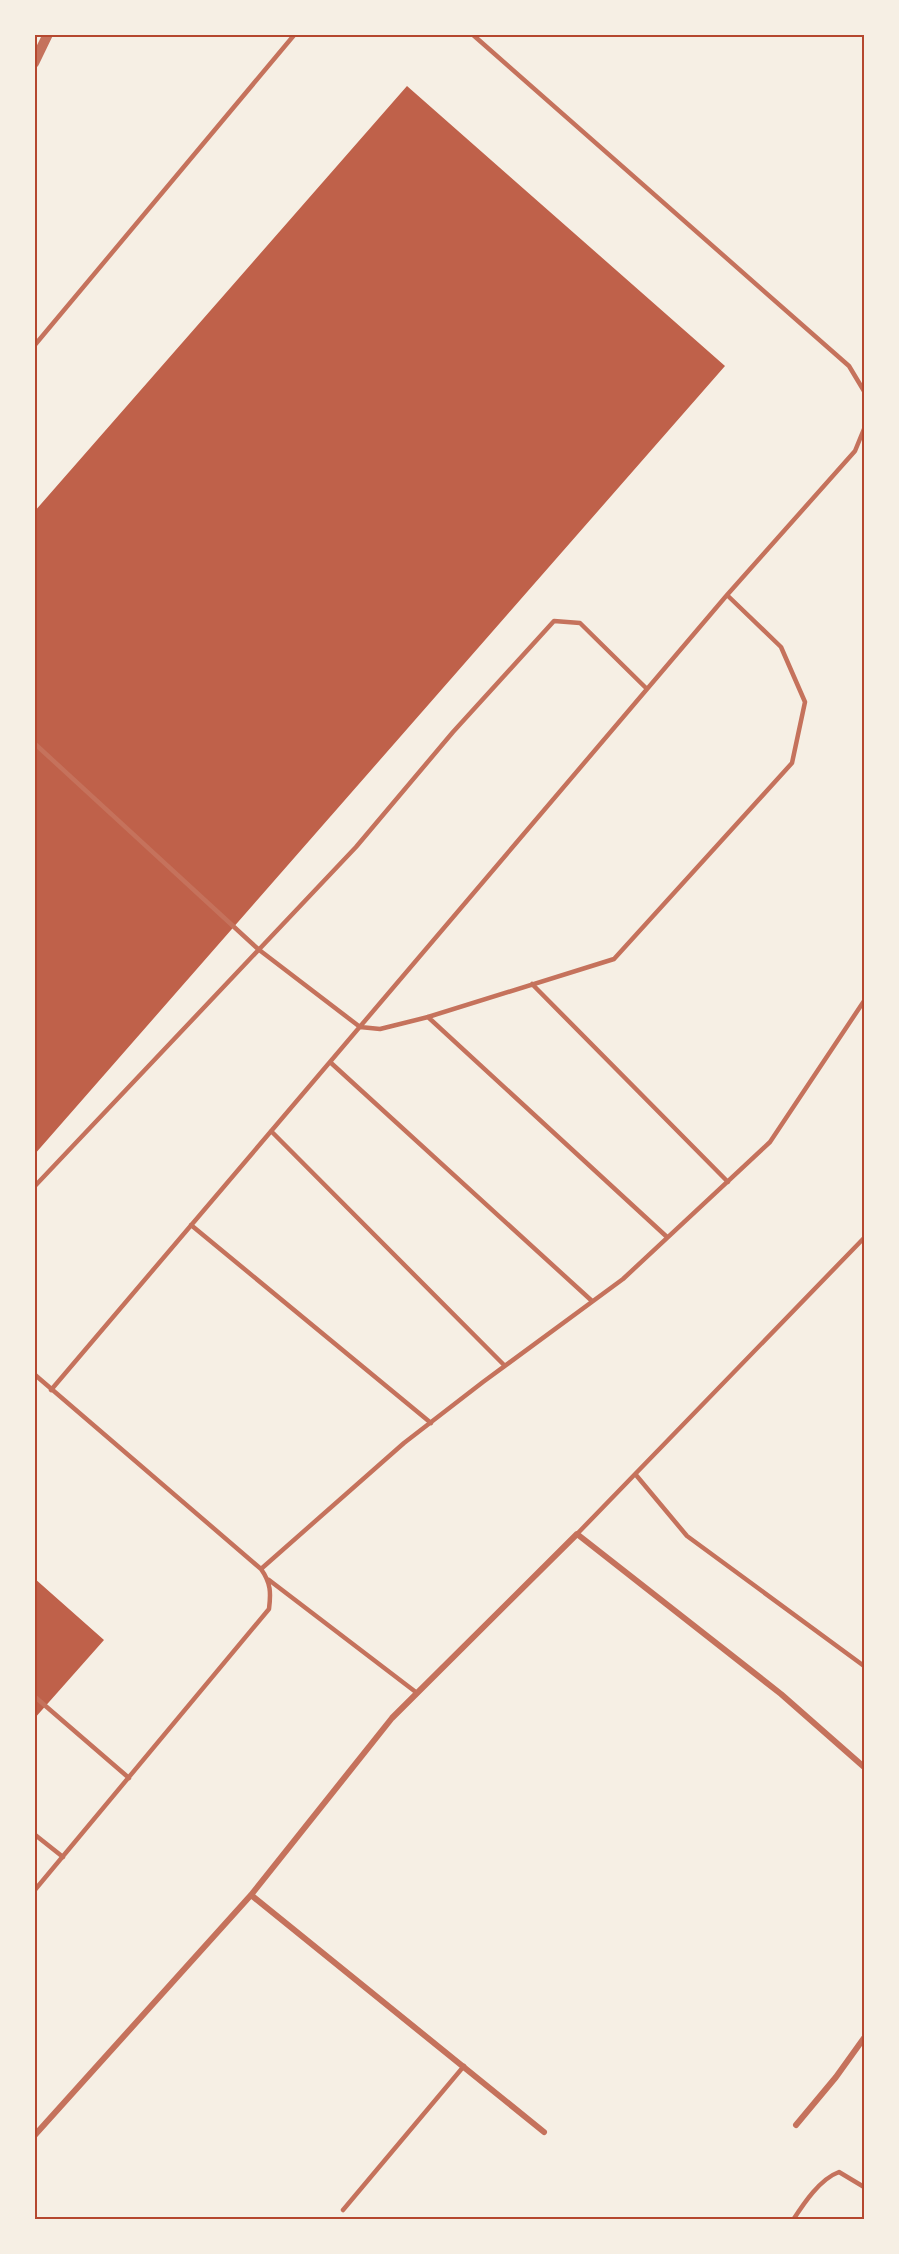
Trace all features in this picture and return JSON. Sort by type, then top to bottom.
[{"type":"street","points":[[34,63],[48,34]]},
{"type":"street","points":[[34,2136],[251,1894],[392,1718],[577,1534],[781,1694],[864,1767]]},
{"type":"street","points":[[251,1894],[544,2132]]},
{"type":"street","points":[[796,2125],[836,2077],[864,2038]]},
{"type":"lane","points":[[34,346],[295,34]]},
{"type":"lane","points":[[472,34],[849,366],[864,391]]},
{"type":"lane","points":[[51,1389],[727,595],[855,452],[864,429]]},
{"type":"lane","points":[[34,743],[258,949],[360,1027],[380,1029],[428,1017],[614,959],[792,763],[805,702],[781,647],[727,595]]},
{"type":"lane","points":[[34,1187],[356,847],[453,732],[554,621],[580,623],[647,689]]},
{"type":"lane","points":[[532,984],[728,1182]]},
{"type":"lane","points":[[261,1569],[404,1443],[622,1279],[728,1182],[770,1142],[864,1001]]},
{"type":"lane","points":[[428,1017],[667,1237]]},
{"type":"lane","points":[[330,1062],[592,1301]]},
{"type":"lane","points":[[271,1131],[505,1366]]},
{"type":"lane","points":[[191,1225],[431,1423]]},
{"type":"lane","points":[[577,1534],[864,1238]]},
{"type":"lane","points":[[34,1374],[261,1569],[269,1580],[417,1693]]},
{"type":"lane","points":[[636,1475],[687,1536],[864,1666]]},
{"type":"lane","points":[[34,1891],[269,1609],[271,1592],[269,1580]]},
{"type":"lane","points":[[34,1696],[129,1778]]},
{"type":"lane","points":[[34,1834],[63,1857]]},
{"type":"lane","points":[[343,2210],[464,2066]]},
{"type":"lane","points":[[793,2220],[819,2186],[834,2174],[839,2172],[864,2187]]},
{"type":"building","points":[[407,86],[725,366],[34,1155],[34,512]]},
{"type":"building","points":[[34,1578],[104,1640],[34,1719]]}]
